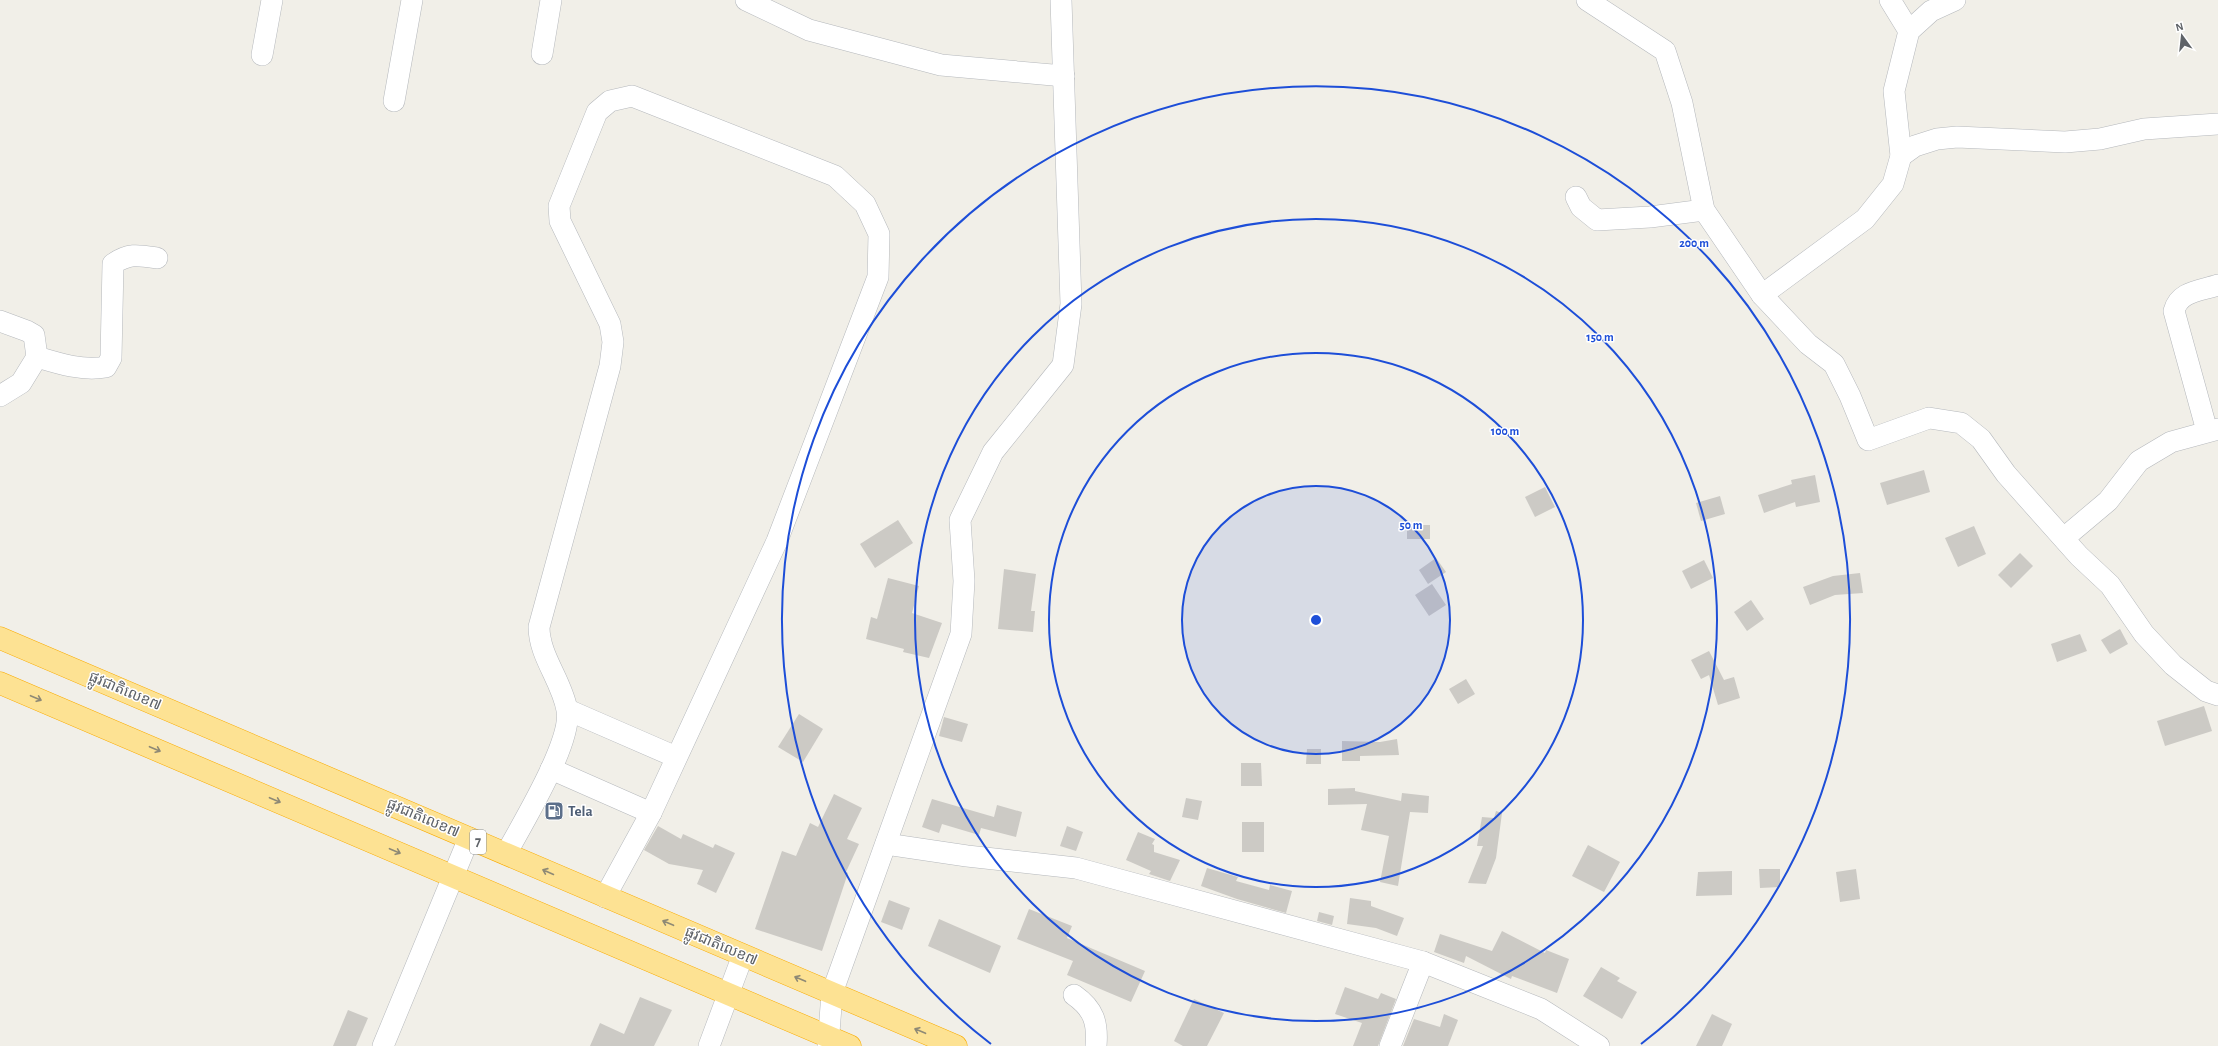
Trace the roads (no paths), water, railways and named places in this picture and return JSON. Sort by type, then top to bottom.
[{"type":"highway","name":"ផ្លូវជាតិលេខ៧","points":[[0,638],[469,838],[605,898],[743,954],[956,1046]]},
{"type":"highway","points":[[0,683],[850,1046]]},
{"type":"street","points":[[262,55],[272,0]]},
{"type":"street","points":[[394,101],[412,0]]},
{"type":"street","points":[[542,54],[551,0]]},
{"type":"street","points":[[746,0],[809,30],[941,65],[1064,76]]},
{"type":"street","points":[[828,1046],[832,993],[961,634],[964,581],[960,520],[993,452],[1063,365],[1071,304],[1061,0]]},
{"type":"street","points":[[1587,0],[1665,51],[1682,103],[1704,210],[1762,295],[1808,344],[1834,364],[1856,409],[1868,440],[1929,418],[1961,423],[1981,439],[2006,474],[2079,556],[2110,585],[2144,634],[2173,665],[2206,691],[2218,695]]},
{"type":"street","points":[[1890,0],[1909,31]]},
{"type":"street","points":[[1762,295],[1865,219],[1893,184],[1901,156],[1894,91],[1909,31],[1931,11],[1955,0]]},
{"type":"street","points":[[506,854],[563,744],[568,710],[539,640],[539,627],[610,366],[613,342],[610,324],[560,221],[559,206],[597,112],[610,101],[632,96],[835,176],[865,204],[879,234],[878,277],[777,541],[651,813],[605,898]]},
{"type":"street","points":[[1901,156],[1915,146],[1957,137],[2065,142],[2100,139],[2144,129],[2218,124]]},
{"type":"street","points":[[1576,198],[1581,206],[1597,220],[1636,218],[1704,210]]},
{"type":"street","points":[[37,357],[65,366],[95,369],[106,367],[111,358],[112,344],[113,264],[124,256],[157,258]]},
{"type":"street","points":[[2064,538],[2108,501],[2139,461],[2171,442],[2213,430],[2174,311],[2176,302],[2182,296],[2218,285]]},
{"type":"street","points":[[0,321],[27,330],[34,335],[37,357],[21,383],[0,396]]},
{"type":"street","points":[[568,710],[676,757]]},
{"type":"street","points":[[551,769],[651,813]]},
{"type":"street","points":[[383,1046],[469,838]]},
{"type":"street","points":[[886,844],[967,856],[1076,868],[1423,962],[1541,1009],[1599,1046]]},
{"type":"street","points":[[709,1046],[743,954]]},
{"type":"street","points":[[1390,1046],[1423,962]]},
{"type":"street","points":[[1074,995],[1086,1003],[1094,1017],[1097,1032],[1096,1046]]},
{"type":"place","name":"Tela","points":[[554,811]]}]
